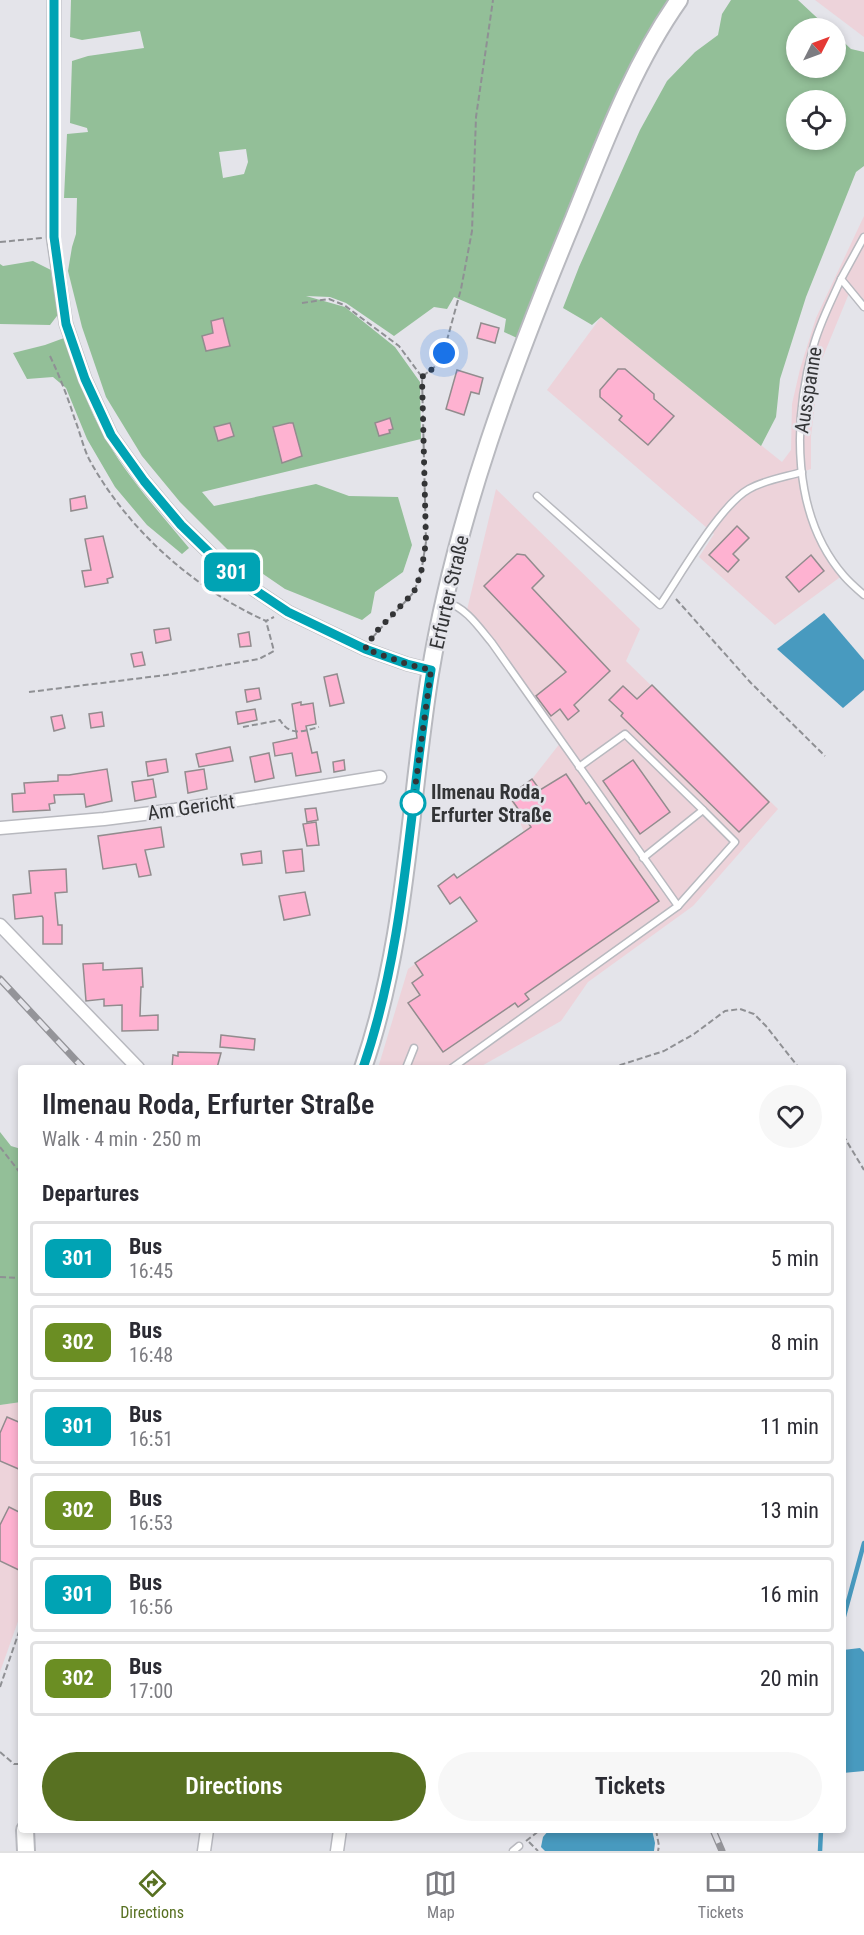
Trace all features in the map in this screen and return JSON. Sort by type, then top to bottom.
[{"type":"main road","name":"Erfurter Straße","points":[[364,1065],[380,1016],[397,936],[431,670],[445,602],[479,470],[536,309],[604,144],[641,65],[666,18],[679,0]]},
{"type":"main road","points":[[25,1833],[26,1851]]},
{"type":"street","points":[[54,0],[54,237],[66,324],[85,379],[111,435],[144,481],[181,525],[217,560],[255,590],[288,612],[365,649],[431,670]]},
{"type":"street","name":"Am Gericht","points":[[0,828],[174,810],[380,777]]},
{"type":"street","points":[[0,925],[135,1065]]},
{"type":"street","points":[[204,1851],[207,1833]]},
{"type":"street","points":[[338,1851],[340,1833]]},
{"type":"lane","name":"Ausspanne","points":[[864,237],[840,279],[813,346],[802,403],[800,444],[807,500],[825,547],[843,575],[864,595]]},
{"type":"lane","points":[[840,279],[864,307]]},
{"type":"lane","points":[[537,495],[660,606],[714,525],[740,495],[751,488],[802,472]]},
{"type":"lane","points":[[445,602],[453,604],[466,614],[492,644],[678,906]]},
{"type":"lane","points":[[456,1065],[678,906],[735,842],[625,734],[579,766]]},
{"type":"lane","points":[[643,858],[704,810]]},
{"type":"lane","points":[[407,1065],[414,1048]]},
{"type":"lane","points":[[513,1851],[519,1846]]},
{"type":"path","points":[[422,377],[441,362],[461,289],[472,231],[476,117],[493,0]]},
{"type":"path","points":[[0,243],[54,237]]},
{"type":"path","points":[[302,303],[329,299],[344,305],[399,346],[422,377],[426,542],[421,573],[414,592],[375,633],[365,649]]},
{"type":"path","points":[[50,356],[64,385],[88,457],[123,512],[192,576],[238,608],[266,621],[288,612]]},
{"type":"path","points":[[669,591],[751,683],[825,756]]},
{"type":"path","points":[[29,692],[166,675],[259,659],[274,651],[266,621]]},
{"type":"path","points":[[243,727],[280,720],[285,728],[293,731],[319,727]]},
{"type":"path","points":[[620,1065],[664,1051],[694,1034],[725,1011],[740,1009],[754,1014],[797,1065]]},
{"type":"path","points":[[846,1140],[864,1170]]},
{"type":"path","points":[[0,1147],[18,1170]]},
{"type":"path","points":[[0,1277],[18,1278]]},
{"type":"path","points":[[0,1687],[18,1635]]},
{"type":"path","points":[[0,1752],[14,1764],[18,1764]]},
{"type":"path","points":[[536,1833],[527,1840],[538,1851]]},
{"type":"path","points":[[657,1833],[658,1851]]},
{"type":"shaded area","points":[[815,0],[864,0],[864,37],[846,23],[846,18],[839,18]]},
{"type":"shaded area","points":[[864,216],[864,307],[850,291],[820,364],[811,436],[811,469],[802,472],[807,500],[825,547],[843,575],[775,625],[699,557],[714,534],[547,390],[601,317],[782,462],[791,450],[792,404],[816,318]]},
{"type":"shaded area","points":[[496,489],[640,629],[626,661],[778,809],[693,906],[588,982],[561,1021],[483,1065],[379,1065],[408,969],[476,921],[460,897],[450,904],[438,886],[454,874],[458,878],[524,832],[509,796],[532,779],[561,742],[493,643],[466,614]]},
{"type":"shaded area","points":[[18,1402],[18,1621],[0,1672],[0,1405]]},
{"type":"green space","points":[[71,0],[669,0],[517,338],[504,332],[506,319],[454,297],[447,309],[434,307],[394,336],[346,303],[330,297],[306,296],[345,307],[395,347],[420,382],[421,439],[202,492],[214,506],[316,484],[349,496],[398,497],[412,545],[403,572],[375,592],[371,613],[362,620],[285,589],[228,550],[180,502],[142,456],[106,397],[82,327],[68,271],[76,234],[77,198],[64,198],[67,134],[88,132],[87,128],[70,123],[72,61],[88,56],[144,48],[140,31],[82,40],[70,37]],"holes":[[[246,149],[248,162],[244,174],[223,178],[219,152]]]},
{"type":"green space","points":[[731,0],[798,0],[817,18],[786,18],[786,78],[846,78],[846,44],[851,49],[864,52],[864,166],[856,172],[806,297],[780,379],[776,417],[761,446],[601,317],[592,325],[563,308],[640,130],[667,81],[695,52],[718,35],[722,14]]},
{"type":"green space","points":[[33,261],[51,270],[60,312],[50,325],[0,324],[0,264],[3,266]]},
{"type":"green space","points":[[64,338],[100,429],[135,483],[189,548],[182,554],[147,525],[115,487],[87,439],[66,388],[53,377],[27,379],[13,353]]},
{"type":"green space","points":[[0,1132],[11,1146],[18,1148],[18,1402],[0,1405]]},
{"type":"water","points":[[824,613],[864,660],[864,690],[843,708],[777,649]]},
{"type":"water","points":[[860,1648],[864,1652],[864,1771],[846,1773],[846,1650]]},
{"type":"water","points":[[546,1833],[653,1833],[655,1843],[654,1851],[545,1851],[541,1847]]},
{"type":"building","points":[[223,318],[230,346],[206,351],[202,336],[213,333],[211,321]]},
{"type":"building","points":[[481,323],[499,328],[495,343],[477,338]]},
{"type":"building","points":[[618,369],[625,369],[654,394],[654,399],[674,416],[648,445],[619,420],[622,416],[600,397],[600,390]]},
{"type":"building","points":[[457,370],[483,378],[479,394],[471,392],[464,415],[446,409]]},
{"type":"building","points":[[390,418],[393,429],[389,430],[390,433],[379,436],[375,423]]},
{"type":"building","points":[[230,423],[234,436],[218,441],[214,427]]},
{"type":"building","points":[[293,423],[302,456],[282,463],[273,427]]},
{"type":"building","points":[[85,496],[87,508],[71,511],[70,499]]},
{"type":"building","points":[[737,526],[749,538],[733,554],[739,560],[728,572],[709,555]]},
{"type":"building","points":[[103,536],[113,577],[107,579],[108,583],[85,587],[82,571],[91,570],[85,539]]},
{"type":"building","points":[[517,554],[525,555],[544,576],[532,588],[610,671],[574,705],[579,711],[568,720],[560,709],[551,716],[536,696],[566,672],[484,586]]},
{"type":"building","points":[[811,555],[824,571],[799,592],[786,577]]},
{"type":"building","points":[[169,628],[171,640],[156,643],[154,630]]},
{"type":"building","points":[[249,632],[251,646],[240,647],[238,634]]},
{"type":"building","points":[[142,652],[145,665],[134,667],[131,654]]},
{"type":"building","points":[[337,674],[344,703],[330,706],[324,677]]},
{"type":"building","points":[[652,685],[769,802],[739,832],[621,716],[623,713],[609,700],[623,686],[637,699]]},
{"type":"building","points":[[259,688],[261,699],[247,702],[245,690]]},
{"type":"building","points":[[301,702],[301,705],[313,703],[316,724],[306,726],[312,753],[317,752],[321,772],[296,776],[292,753],[275,756],[273,743],[297,738],[292,704]]},
{"type":"building","points":[[255,709],[257,720],[238,724],[236,712]]},
{"type":"building","points":[[102,712],[104,726],[91,728],[89,714]]},
{"type":"building","points":[[62,715],[65,728],[54,731],[51,717]]},
{"type":"building","points":[[230,747],[233,761],[199,767],[196,754]]},
{"type":"building","points":[[269,753],[274,778],[255,782],[250,757]]},
{"type":"building","points":[[166,759],[168,772],[148,776],[146,762]]},
{"type":"building","points":[[344,760],[345,770],[334,772],[333,762]]},
{"type":"building","points":[[633,760],[670,812],[640,834],[603,781]]},
{"type":"building","points":[[107,769],[112,801],[86,807],[84,794],[54,795],[55,803],[49,804],[50,810],[13,812],[12,794],[25,793],[24,783],[58,781],[58,775]]},
{"type":"building","points":[[204,769],[207,789],[188,793],[185,772]]},
{"type":"building","points":[[566,774],[586,804],[589,802],[659,901],[525,994],[529,999],[518,1007],[515,1003],[443,1052],[408,1003],[420,995],[412,983],[423,975],[415,963],[477,921],[460,897],[450,904],[438,886],[454,874],[457,878],[531,827],[509,796],[532,779],[540,790]]},
{"type":"building","points":[[153,779],[156,797],[135,801],[132,782]]},
{"type":"building","points":[[316,808],[318,820],[307,822],[305,809]]},
{"type":"building","points":[[316,822],[319,845],[307,846],[303,824]]},
{"type":"building","points":[[161,827],[164,847],[145,850],[151,875],[139,877],[136,864],[103,869],[98,836]]},
{"type":"building","points":[[302,849],[304,871],[286,873],[283,851]]},
{"type":"building","points":[[261,851],[262,863],[243,865],[241,854]]},
{"type":"building","points":[[66,869],[67,892],[55,893],[58,925],[62,925],[62,944],[43,944],[42,916],[15,919],[13,895],[31,893],[29,871]]},
{"type":"building","points":[[305,892],[310,915],[284,920],[279,896]]},
{"type":"building","points":[[103,963],[103,970],[142,968],[140,1016],[158,1015],[158,1030],[122,1031],[122,1005],[104,1006],[104,999],[86,1001],[83,964]]},
{"type":"building","points":[[221,1035],[255,1039],[254,1050],[220,1047]]},
{"type":"building","points":[[178,1052],[221,1053],[218,1065],[172,1065],[173,1055],[178,1056]]},
{"type":"building","points":[[7,1417],[18,1422],[18,1469],[0,1461],[0,1433]]},
{"type":"building","points":[[9,1507],[18,1512],[18,1570],[0,1561],[0,1525]]},
{"type":"waterway","points":[[846,1609],[864,1543]]},
{"type":"waterway","points":[[820,1851],[821,1833]]},
{"type":"railway","points":[[0,979],[80,1065]]},
{"type":"railway","points":[[714,1833],[722,1851]]},
{"type":"bus line","name":"301","points":[[54,0],[54,237],[66,324],[85,379],[111,435],[144,481],[181,525],[217,560],[255,590],[288,612],[365,649],[431,670],[397,936],[380,1016],[364,1065]]},
{"type":"place","name":"Ilmenau Roda, Erfurter Straße","points":[[413,803]]},
{"type":"route","points":[[413,803],[431,670],[365,649],[375,633],[414,592],[421,573],[426,542],[422,377],[441,362],[444,353]]}]
